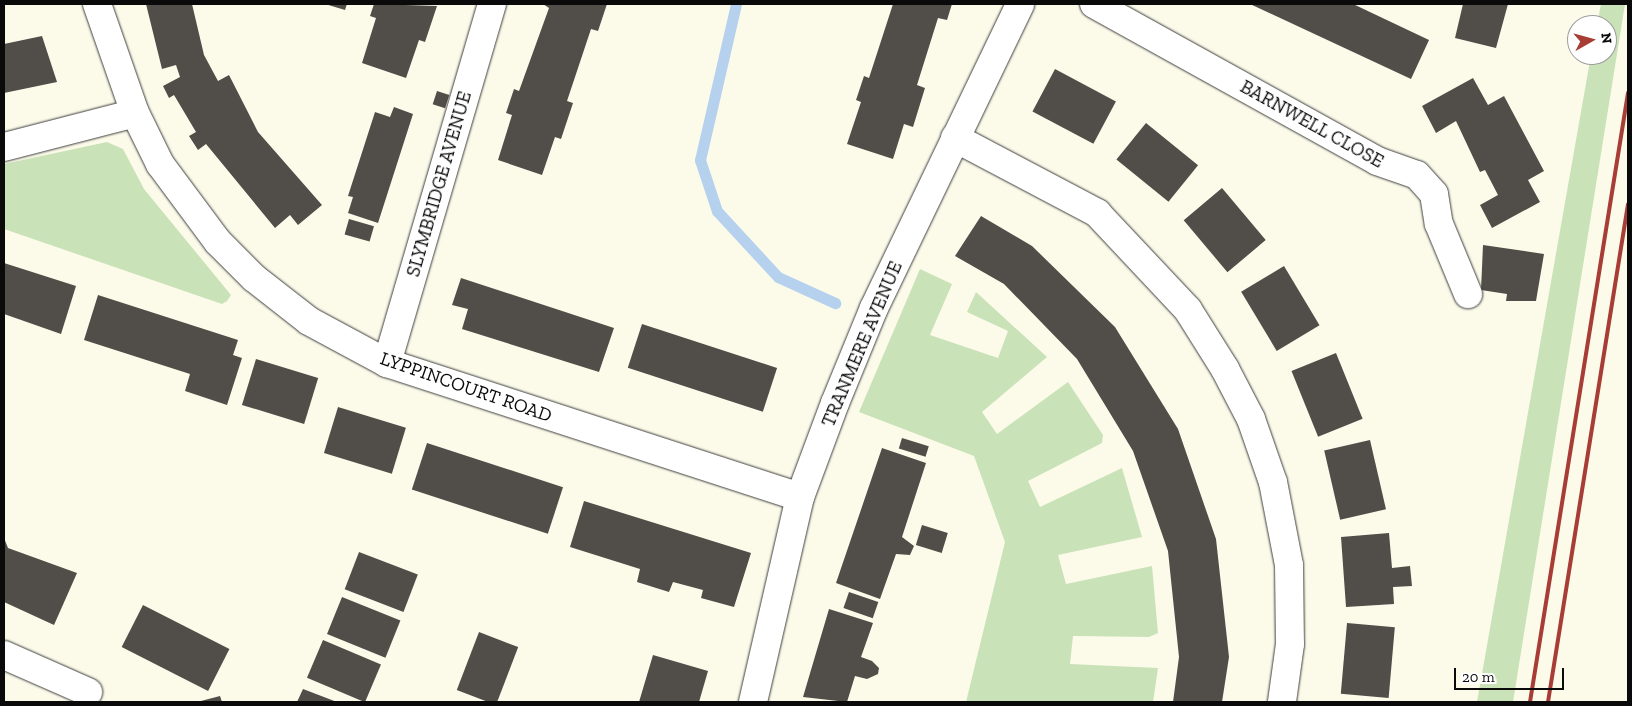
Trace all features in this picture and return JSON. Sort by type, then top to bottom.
[{"type":"street","name":"LYPPINCOURT ROAD","points":[[97,4],[134,113],[189,207],[254,278],[309,320],[387,363],[800,497]]},
{"type":"street","name":"SLYMBRIDGE AVENUE","points":[[387,363],[492,4]]},
{"type":"street","name":"TRANMERE AVENUE","points":[[753,702],[800,497],[874,308],[1020,4]]},
{"type":"street","name":"BARNWELL CLOSE","points":[[1094,4],[1377,160],[1417,175],[1434,194],[1439,224],[1468,294]]},
{"type":"street","points":[[4,147],[134,113]]},
{"type":"street","points":[[955,138],[1097,213],[1188,310],[1225,368],[1251,419],[1273,482],[1289,565],[1290,644],[1282,702]]},
{"type":"street","points":[[4,655],[88,692]]},
{"type":"green space","points":[[1601,4],[1625,4],[1617,54],[1617,15],[1599,15]]},
{"type":"green space","points":[[1589,65],[1615,65],[1513,702],[1477,702]]},
{"type":"green space","points":[[107,142],[123,149],[144,189],[231,295],[227,301],[222,304],[4,229],[4,164]]},
{"type":"green space","points":[[920,269],[952,284],[930,335],[998,358],[1008,331],[967,312],[976,292],[1047,357],[982,412],[997,434],[1068,382],[1103,435],[1102,443],[1028,481],[1040,507],[1122,468],[1142,537],[1058,555],[1066,584],[1152,566],[1158,633],[1149,637],[1073,636],[1070,664],[1158,668],[1153,702],[966,702],[1005,542],[974,456],[859,412]]},
{"type":"building","points":[[146,4],[192,4],[204,55],[218,81],[229,75],[258,132],[322,205],[298,225],[290,215],[275,228],[206,144],[198,150],[189,136],[196,132],[174,95],[169,98],[163,86],[180,77],[176,65],[162,69]]},
{"type":"building","points":[[325,4],[347,4],[345,10]]},
{"type":"building","points":[[374,4],[437,6],[425,42],[419,40],[406,78],[362,63],[376,18],[370,16]]},
{"type":"building","points":[[543,4],[607,4],[598,31],[591,29],[567,101],[573,103],[561,139],[555,137],[542,175],[498,160],[512,115],[506,113],[514,89],[519,91],[549,8]]},
{"type":"building","points":[[893,4],[952,4],[947,20],[938,18],[917,85],[925,88],[913,127],[904,124],[893,159],[847,144],[861,102],[856,100],[864,76],[869,78]]},
{"type":"building","points":[[1250,4],[1353,4],[1429,40],[1411,79]]},
{"type":"building","points":[[1463,4],[1508,4],[1496,48],[1455,38]]},
{"type":"building","points":[[42,36],[57,82],[4,93],[4,44]]},
{"type":"building","points":[[1055,69],[1116,101],[1093,144],[1032,111]]},
{"type":"building","points":[[1473,78],[1488,105],[1504,96],[1544,171],[1528,180],[1540,202],[1492,228],[1480,205],[1498,195],[1485,170],[1480,172],[1456,121],[1436,133],[1422,106]]},
{"type":"building","points":[[437,91],[449,95],[445,108],[433,104]]},
{"type":"building","points":[[394,107],[413,114],[378,223],[348,213],[353,197],[348,196],[375,112],[390,117]]},
{"type":"building","points":[[1146,123],[1198,165],[1168,202],[1116,160]]},
{"type":"building","points":[[1222,188],[1266,240],[1227,272],[1184,220]]},
{"type":"building","points":[[981,216],[1032,246],[1115,327],[1178,429],[1216,539],[1229,657],[1222,702],[1173,702],[1179,657],[1168,551],[1133,451],[1077,359],[1004,284],[955,256]]},
{"type":"building","points":[[349,219],[374,226],[370,242],[345,234]]},
{"type":"building","points":[[1483,245],[1544,254],[1536,301],[1506,301],[1507,294],[1481,290]]},
{"type":"building","points":[[4,263],[76,286],[61,334],[4,314]]},
{"type":"building","points":[[1284,266],[1320,325],[1277,351],[1241,292]]},
{"type":"building","points":[[461,278],[614,328],[599,372],[462,329],[468,309],[452,305]]},
{"type":"building","points":[[98,295],[238,340],[233,355],[242,358],[227,405],[185,391],[190,374],[84,340]]},
{"type":"building","points":[[642,324],[777,368],[763,412],[628,368]]},
{"type":"building","points":[[1336,353],[1363,419],[1318,437],[1291,371]]},
{"type":"building","points":[[256,359],[318,378],[304,424],[242,405]]},
{"type":"building","points":[[338,407],[406,428],[392,474],[324,453]]},
{"type":"building","points":[[902,438],[929,446],[926,457],[899,449]]},
{"type":"building","points":[[1370,440],[1386,509],[1340,520],[1324,451]]},
{"type":"building","points":[[427,443],[563,487],[548,534],[412,490]]},
{"type":"building","points":[[882,448],[926,463],[902,537],[914,546],[910,555],[896,554],[880,599],[836,583]]},
{"type":"building","points":[[584,501],[751,553],[734,607],[701,598],[703,590],[673,582],[669,592],[637,582],[640,569],[570,547]]},
{"type":"building","points":[[922,525],[948,533],[942,553],[916,545]]},
{"type":"building","points":[[1389,533],[1392,568],[1410,566],[1412,586],[1393,587],[1394,604],[1346,607],[1341,537]]},
{"type":"building","points":[[4,538],[8,548],[77,573],[54,625],[4,602]]},
{"type":"building","points":[[359,552],[418,575],[403,612],[345,589]]},
{"type":"building","points":[[849,592],[878,602],[873,618],[843,608]]},
{"type":"building","points":[[342,597],[400,621],[385,658],[327,634]]},
{"type":"building","points":[[143,605],[229,649],[208,691],[122,647]]},
{"type":"building","points":[[829,609],[873,623],[861,657],[872,661],[879,668],[878,674],[867,679],[855,676],[847,702],[803,697]]},
{"type":"building","points":[[1347,623],[1395,627],[1389,698],[1341,694]]},
{"type":"building","points":[[479,632],[518,647],[497,702],[488,702],[457,690]]},
{"type":"building","points":[[323,640],[381,665],[365,702],[307,678]]},
{"type":"building","points":[[653,655],[708,671],[699,702],[639,702]]},
{"type":"building","points":[[303,689],[337,702],[297,702]]},
{"type":"building","points":[[220,696],[222,702],[197,702]]},
{"type":"waterway","points":[[736,4],[700,160],[717,211],[778,277],[835,303]]},
{"type":"railway","points":[[1530,702],[1628,93]]},
{"type":"railway","points":[[1548,702],[1628,204]]}]
